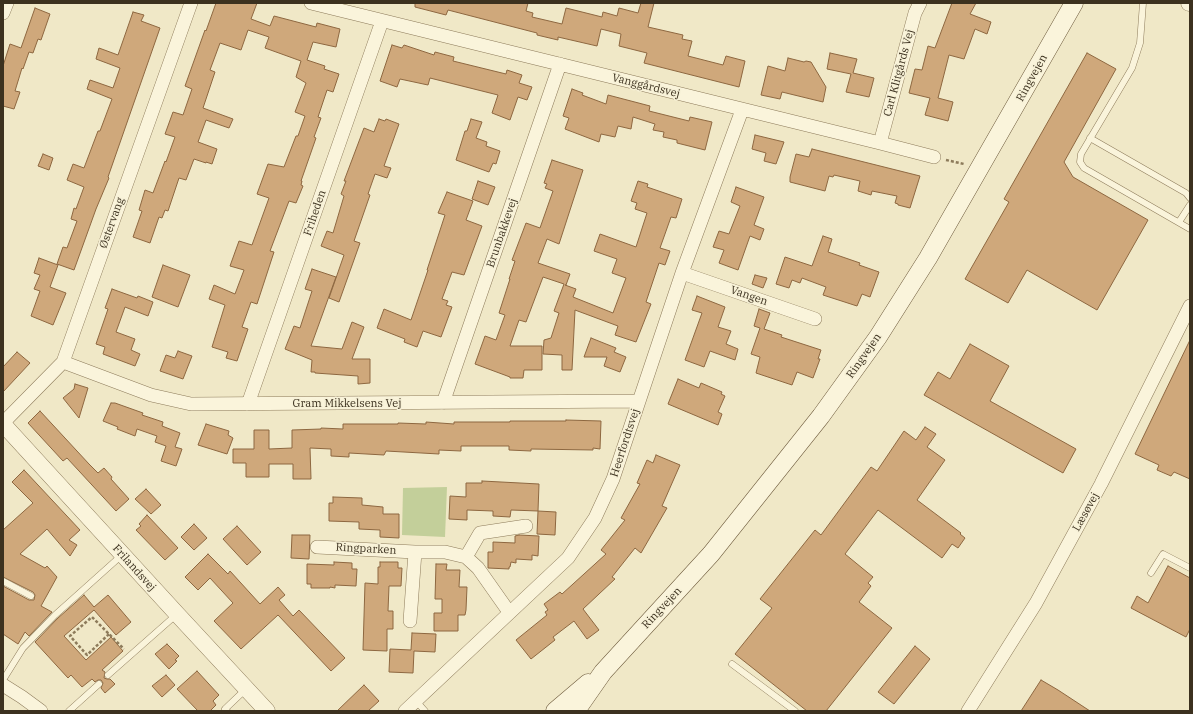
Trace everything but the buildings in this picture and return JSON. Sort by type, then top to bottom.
[{"type":"main road","name":"Ringvejen","points":[[574,711],[580,705],[603,672],[712,554],[821,416],[883,330],[928,258],[981,168],[1074,3]]},
{"type":"main road","name":"Ringvejen","points":[[555,711],[570,697],[603,672]]},
{"type":"street","points":[[3,13],[7,3]]},
{"type":"street","name":"Østervang","points":[[3,424],[63,362],[191,3]]},
{"type":"street","name":"Vanggårdsvej","points":[[311,3],[934,157]]},
{"type":"street","name":"Carl Klitgårds Vej","points":[[880,143],[920,3]]},
{"type":"street","name":"Friheden","points":[[248,404],[382,21]]},
{"type":"street","name":"Brunbakkevej","points":[[443,403],[560,64]]},
{"type":"street","name":"Heerfordtsvej","points":[[405,711],[568,558],[595,518],[613,480],[682,273],[742,110]]},
{"type":"street","name":"Vangen","points":[[682,273],[815,319]]},
{"type":"street","name":"Læsøvej","points":[[968,711],[1036,603],[1101,484],[1190,306]]},
{"type":"street","name":"Gram Mikkelsens Vej","points":[[63,362],[151,395],[191,404],[639,401]]},
{"type":"street","name":"Frilandsvej","points":[[3,424],[122,555],[268,711]]},
{"type":"street","points":[[509,612],[478,568],[466,557],[480,533],[526,526]]},
{"type":"street","name":"Ringparken","points":[[317,547],[445,552],[466,557]]},
{"type":"street","points":[[410,621],[415,552]]},
{"type":"street","points":[[3,685],[41,711]]},
{"type":"lane","points":[[1143,3],[1140,44],[1132,68],[1079,158],[1081,165],[1190,229]]},
{"type":"lane","points":[[1090,138],[1186,193],[1190,198]]},
{"type":"lane","points":[[1179,222],[1190,205]]},
{"type":"lane","points":[[1151,573],[1163,554],[1190,568]]},
{"type":"lane","points":[[3,680],[23,648],[55,615],[122,555]]},
{"type":"lane","points":[[3,581],[31,596]]},
{"type":"lane","points":[[108,675],[177,614]]},
{"type":"lane","points":[[732,664],[795,711]]},
{"type":"lane","points":[[69,711],[99,684]]},
{"type":"lane","points":[[227,711],[225,709],[247,688]]},
{"type":"lane","points":[[416,701],[425,711]]},
{"type":"path","points":[[934,157],[981,168]]},
{"type":"path","points":[[109,634],[87,655],[70,636],[92,617],[109,634],[130,656]]},
{"type":"green space","points":[[447,487],[445,537],[402,535],[403,488]]}]
